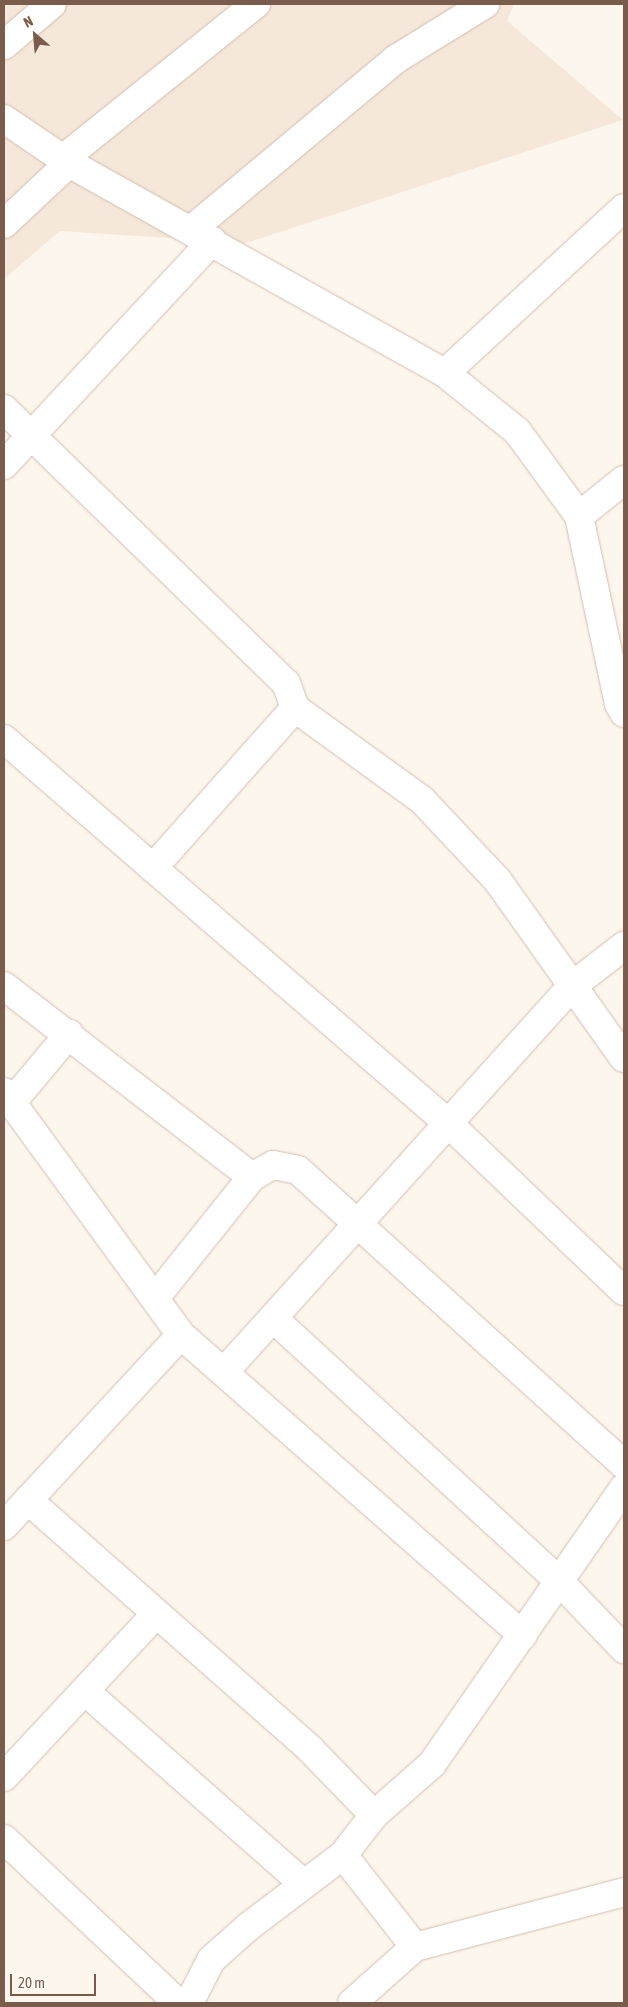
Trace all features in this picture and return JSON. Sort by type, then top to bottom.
[{"type":"street","points":[[4,45],[52,4]]},
{"type":"street","points":[[4,224],[66,161],[256,4]]},
{"type":"street","points":[[4,465],[202,236],[396,59],[485,4]]},
{"type":"street","points":[[4,119],[66,161],[445,373],[517,431],[579,516],[620,704],[624,713]]},
{"type":"street","points":[[445,373],[624,208]]},
{"type":"street","points":[[4,409],[286,683],[295,708],[422,800],[498,881],[624,1058]]},
{"type":"street","points":[[579,516],[624,480]]},
{"type":"street","points":[[153,868],[295,708]]},
{"type":"street","points":[[4,739],[448,1124],[624,1291]]},
{"type":"street","points":[[224,1372],[572,986],[624,946]]},
{"type":"street","points":[[4,986],[252,1177]]},
{"type":"street","points":[[68,1034],[8,1097],[181,1336],[523,1635]]},
{"type":"street","points":[[154,1298],[252,1177],[273,1165],[298,1170],[359,1223],[624,1465]]},
{"type":"street","points":[[273,1318],[560,1582],[624,1649]]},
{"type":"street","points":[[4,1526],[181,1336]]},
{"type":"street","points":[[189,2003],[211,1960],[248,1927],[343,1855],[374,1815],[432,1764],[624,1488]]},
{"type":"street","points":[[28,1500],[310,1749],[374,1815]]},
{"type":"street","points":[[4,1777],[86,1692],[156,1614]]},
{"type":"street","points":[[86,1692],[304,1884]]},
{"type":"street","points":[[8,1851],[178,2003]]},
{"type":"street","points":[[343,1855],[415,1947]]},
{"type":"street","points":[[352,2003],[415,1947],[624,1892]]},
{"type":"shaded area","points":[[4,4],[514,4],[507,21],[623,120],[246,243],[60,231],[4,279]]}]
